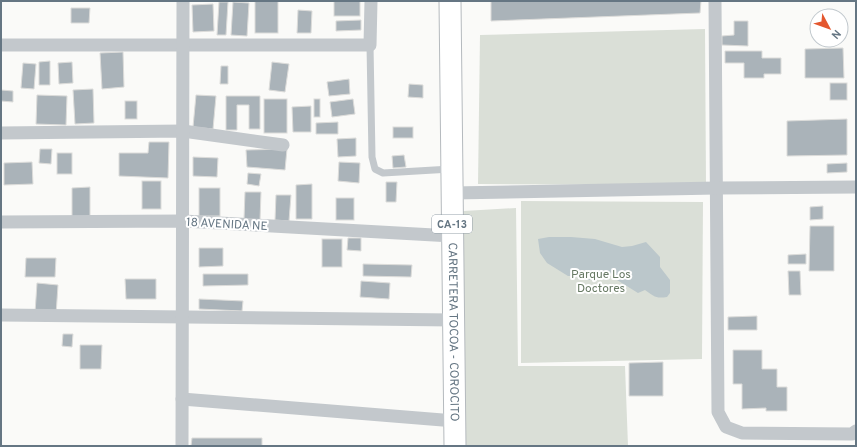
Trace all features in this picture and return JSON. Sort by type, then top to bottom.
[{"type":"main road","name":"CARRETERA TOCOA - COROCITO","points":[[450,1],[455,446]]},
{"type":"street","points":[[182,446],[183,1]]},
{"type":"street","points":[[1,45],[370,45],[370,1]]},
{"type":"street","points":[[715,1],[718,412],[726,427],[742,433],[852,434],[856,431]]},
{"type":"street","points":[[1,133],[183,131],[283,145]]},
{"type":"street","points":[[452,194],[717,188],[856,187]]},
{"type":"street","name":"18 AVENIDA NE","points":[[1,222],[183,221],[452,236]]},
{"type":"street","points":[[1,314],[453,320]]},
{"type":"street","points":[[182,399],[455,421]]},
{"type":"lane","points":[[370,45],[372,157],[375,169],[383,173],[452,169]]},
{"type":"green space","points":[[705,29],[706,185],[478,184],[480,35]]},
{"type":"green space","name":"Parque Los Doctores","points":[[521,201],[703,202],[702,359],[521,363]]},
{"type":"green space","points":[[516,208],[518,366],[625,366],[628,446],[450,446],[447,212]]},
{"type":"shaded area","points":[[549,237],[595,239],[622,247],[646,242],[660,257],[660,267],[670,280],[670,293],[667,297],[660,298],[645,290],[638,293],[617,280],[613,274],[601,272],[590,280],[577,276],[568,276],[547,263],[540,253],[538,239]]},
{"type":"building","points":[[255,1],[278,1],[278,33],[255,33]]},
{"type":"building","points":[[334,1],[360,1],[360,16],[334,16]]},
{"type":"building","points":[[491,1],[701,1],[700,13],[491,21]]},
{"type":"building","points":[[219,2],[228,2],[226,35],[217,35]]},
{"type":"building","points":[[233,2],[249,3],[247,36],[231,35]]},
{"type":"building","points":[[213,4],[214,31],[193,32],[192,5]]},
{"type":"building","points":[[71,8],[90,8],[89,23],[71,23]]},
{"type":"building","points":[[298,10],[312,11],[311,33],[297,33]]},
{"type":"building","points":[[361,20],[361,30],[336,31],[336,21]]},
{"type":"building","points":[[734,21],[748,21],[748,46],[722,45],[722,36],[734,35]]},
{"type":"building","points":[[843,48],[844,78],[805,78],[805,49]]},
{"type":"building","points":[[725,51],[762,51],[762,58],[781,58],[781,74],[764,74],[764,78],[744,78],[744,63],[725,63]]},
{"type":"building","points":[[123,52],[124,87],[102,89],[100,53]]},
{"type":"building","points":[[50,61],[50,85],[39,85],[39,62]]},
{"type":"building","points":[[72,62],[73,83],[59,84],[58,63]]},
{"type":"building","points":[[272,62],[289,64],[285,92],[269,90]]},
{"type":"building","points":[[23,63],[36,64],[34,89],[21,88]]},
{"type":"building","points":[[221,66],[228,66],[228,84],[220,84]]},
{"type":"building","points":[[349,79],[350,94],[329,96],[327,82]]},
{"type":"building","points":[[830,83],[847,83],[847,100],[830,100]]},
{"type":"building","points":[[409,84],[423,85],[423,98],[408,97]]},
{"type":"building","points":[[93,89],[94,123],[75,124],[73,90]]},
{"type":"building","points":[[1,90],[13,91],[13,102],[1,101]]},
{"type":"building","points":[[37,95],[67,96],[66,125],[36,124]]},
{"type":"building","points":[[196,95],[216,96],[213,129],[193,127]]},
{"type":"building","points":[[226,96],[260,96],[260,129],[249,129],[249,105],[237,105],[237,130],[226,130]]},
{"type":"building","points":[[264,99],[287,99],[287,133],[264,133]]},
{"type":"building","points":[[314,99],[320,99],[320,117],[314,117]]},
{"type":"building","points":[[353,99],[355,114],[332,117],[330,102]]},
{"type":"building","points":[[125,101],[137,101],[137,119],[125,119]]},
{"type":"building","points":[[311,106],[311,132],[293,132],[292,107]]},
{"type":"building","points":[[847,119],[847,155],[787,156],[787,121]]},
{"type":"building","points":[[338,122],[338,134],[316,134],[316,123]]},
{"type":"building","points":[[393,127],[413,127],[413,138],[393,138]]},
{"type":"building","points":[[356,138],[356,156],[338,157],[337,139]]},
{"type":"building","points":[[149,142],[169,142],[168,178],[119,176],[119,153],[148,153]]},
{"type":"building","points":[[40,149],[52,149],[51,164],[39,163]]},
{"type":"building","points":[[287,149],[285,170],[247,167],[246,150]]},
{"type":"building","points":[[57,153],[72,153],[72,174],[57,174]]},
{"type":"building","points":[[404,155],[406,167],[393,168],[392,156]]},
{"type":"building","points":[[193,157],[218,158],[217,177],[193,176]]},
{"type":"building","points":[[32,162],[33,184],[4,185],[4,163]]},
{"type":"building","points":[[339,162],[360,163],[359,183],[338,181]]},
{"type":"building","points":[[847,163],[847,172],[827,173],[827,164]]},
{"type":"building","points":[[248,173],[261,174],[259,186],[247,184]]},
{"type":"building","points":[[142,181],[161,181],[161,209],[142,209]]},
{"type":"building","points":[[386,182],[397,182],[396,202],[386,202]]},
{"type":"building","points":[[312,184],[312,219],[296,219],[296,185]]},
{"type":"building","points":[[90,187],[90,216],[72,217],[72,188]]},
{"type":"building","points":[[199,188],[220,188],[220,216],[199,216]]},
{"type":"building","points":[[245,192],[261,192],[260,220],[244,219]]},
{"type":"building","points":[[276,195],[291,195],[289,221],[275,220]]},
{"type":"building","points":[[336,198],[354,198],[354,220],[336,220]]},
{"type":"building","points":[[823,206],[823,219],[810,220],[810,207]]},
{"type":"building","points":[[810,226],[834,226],[834,271],[809,271]]},
{"type":"building","points":[[348,238],[361,238],[361,251],[347,250]]},
{"type":"building","points":[[322,239],[342,239],[342,267],[322,267]]},
{"type":"building","points":[[199,248],[223,248],[223,266],[199,267]]},
{"type":"building","points":[[806,254],[806,264],[788,264],[788,255]]},
{"type":"building","points":[[26,258],[56,258],[55,277],[25,277]]},
{"type":"building","points":[[363,264],[412,265],[411,277],[363,276]]},
{"type":"building","points":[[788,271],[800,271],[801,295],[789,295]]},
{"type":"building","points":[[203,274],[248,274],[248,285],[203,286]]},
{"type":"building","points":[[125,279],[156,279],[156,299],[126,299]]},
{"type":"building","points":[[361,281],[390,283],[389,299],[360,297]]},
{"type":"building","points":[[37,283],[58,285],[56,315],[35,313]]},
{"type":"building","points":[[199,299],[243,301],[242,311],[199,309]]},
{"type":"building","points":[[757,316],[757,330],[728,330],[728,317]]},
{"type":"building","points":[[63,334],[73,334],[72,347],[62,346]]},
{"type":"building","points":[[80,345],[102,345],[101,369],[80,369]]},
{"type":"building","points":[[733,350],[762,350],[762,369],[777,369],[777,387],[787,387],[787,411],[766,411],[766,408],[742,409],[742,384],[733,384]]},
{"type":"building","points":[[663,362],[663,396],[629,396],[629,363]]},
{"type":"building","points":[[192,438],[262,438],[262,446],[191,446]]}]
